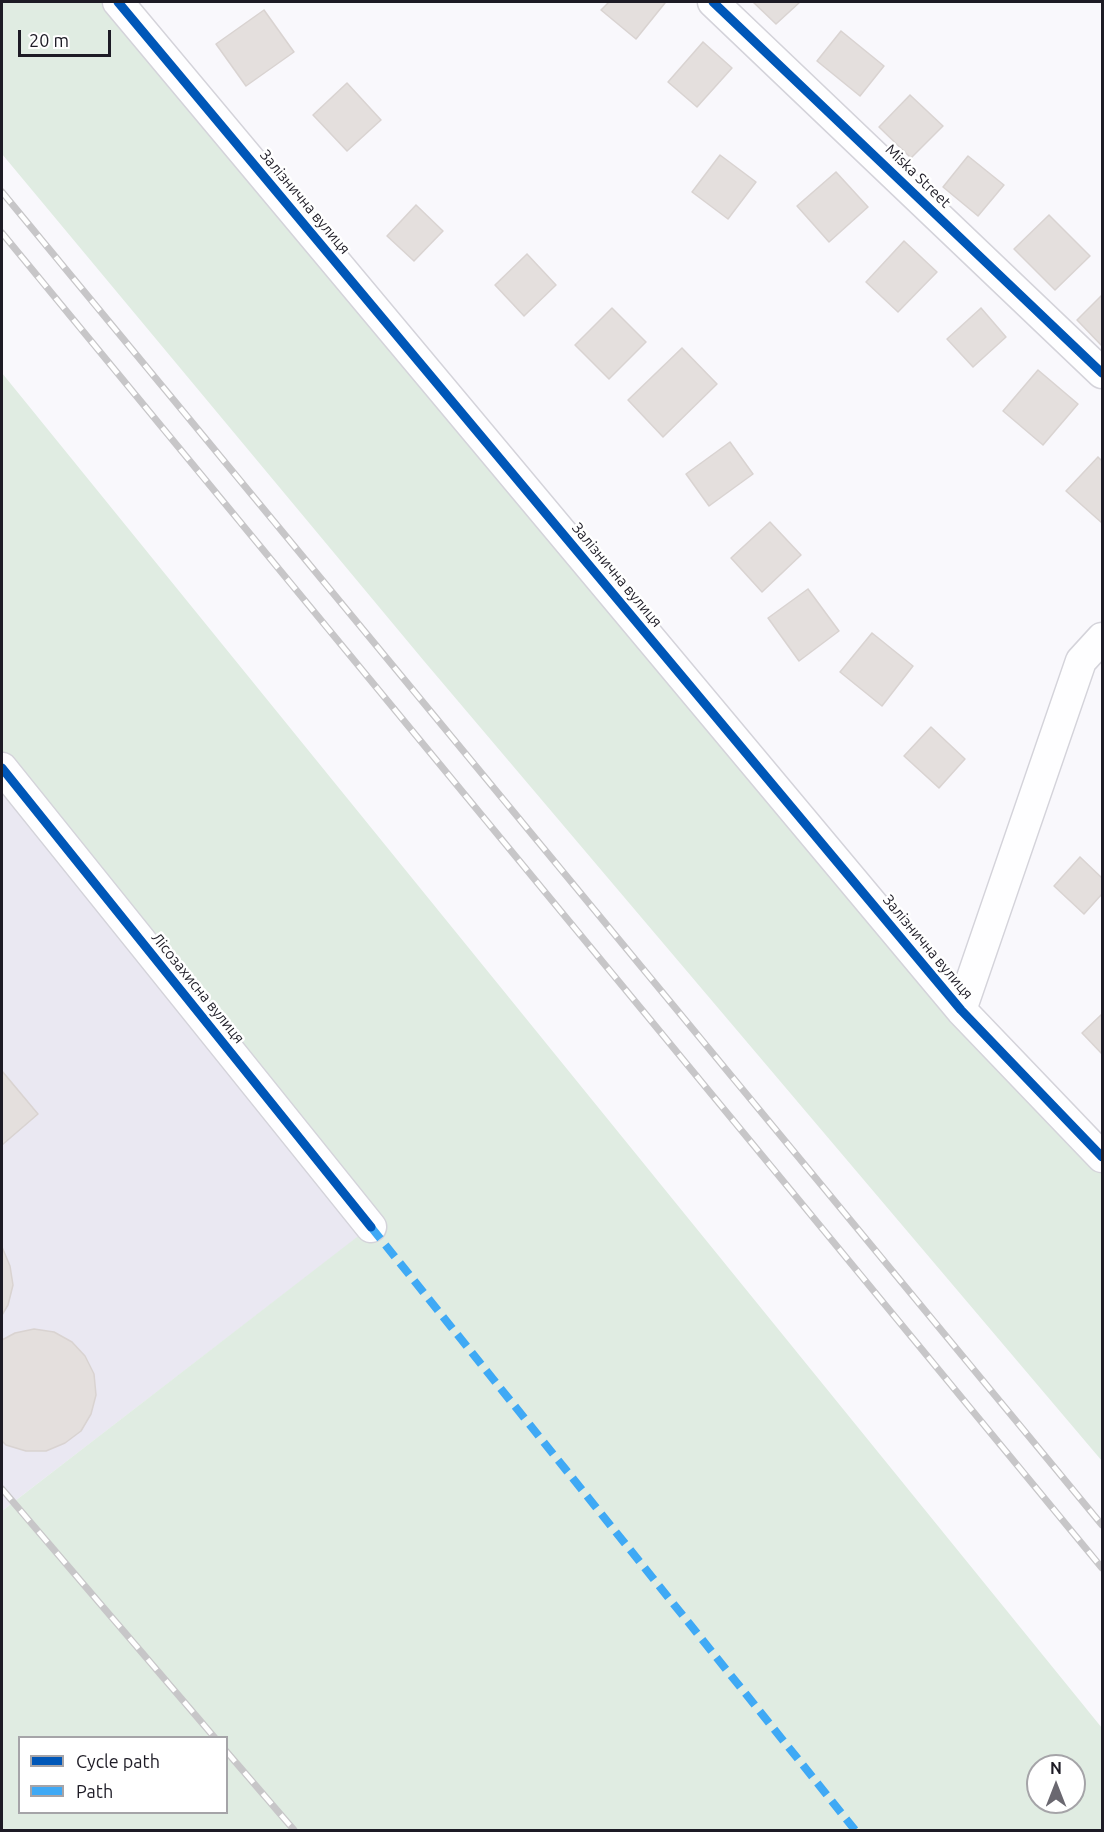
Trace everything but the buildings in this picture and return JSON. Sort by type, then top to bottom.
[{"type":"street","name":"Залізнична вулиця","points":[[118,2],[961,1011],[1102,1157]]},
{"type":"street","name":"Miska Street","points":[[714,2],[1102,372]]},
{"type":"street","points":[[961,1011],[1081,661],[1102,638]]},
{"type":"street","name":"Лісозахисна вулиця","points":[[2,768],[371,1227]]},
{"type":"shaded area","points":[[2,2],[118,2],[1102,1157],[1102,1461],[424,661],[2,154]]},
{"type":"shaded area","points":[[2,373],[1102,1728],[1102,1830],[2,1830],[2,1511],[370,1227],[2,768]]},
{"type":"shaded area","points":[[2,768],[371,1227],[2,1511]]},
{"type":"railway","points":[[2,192],[1102,1525]]},
{"type":"railway","points":[[2,233],[1102,1568]]},
{"type":"railway","points":[[2,1489],[213,1736]]},
{"type":"railway","points":[[228,1753],[294,1830]]},
{"type":"marked path","points":[[371,1227],[855,1830]]},
{"type":"cycle path","points":[[118,2],[961,1010],[1102,1157]]},
{"type":"cycle path","points":[[713,2],[1102,373]]},
{"type":"cycle path","points":[[2,768],[371,1227]]}]
